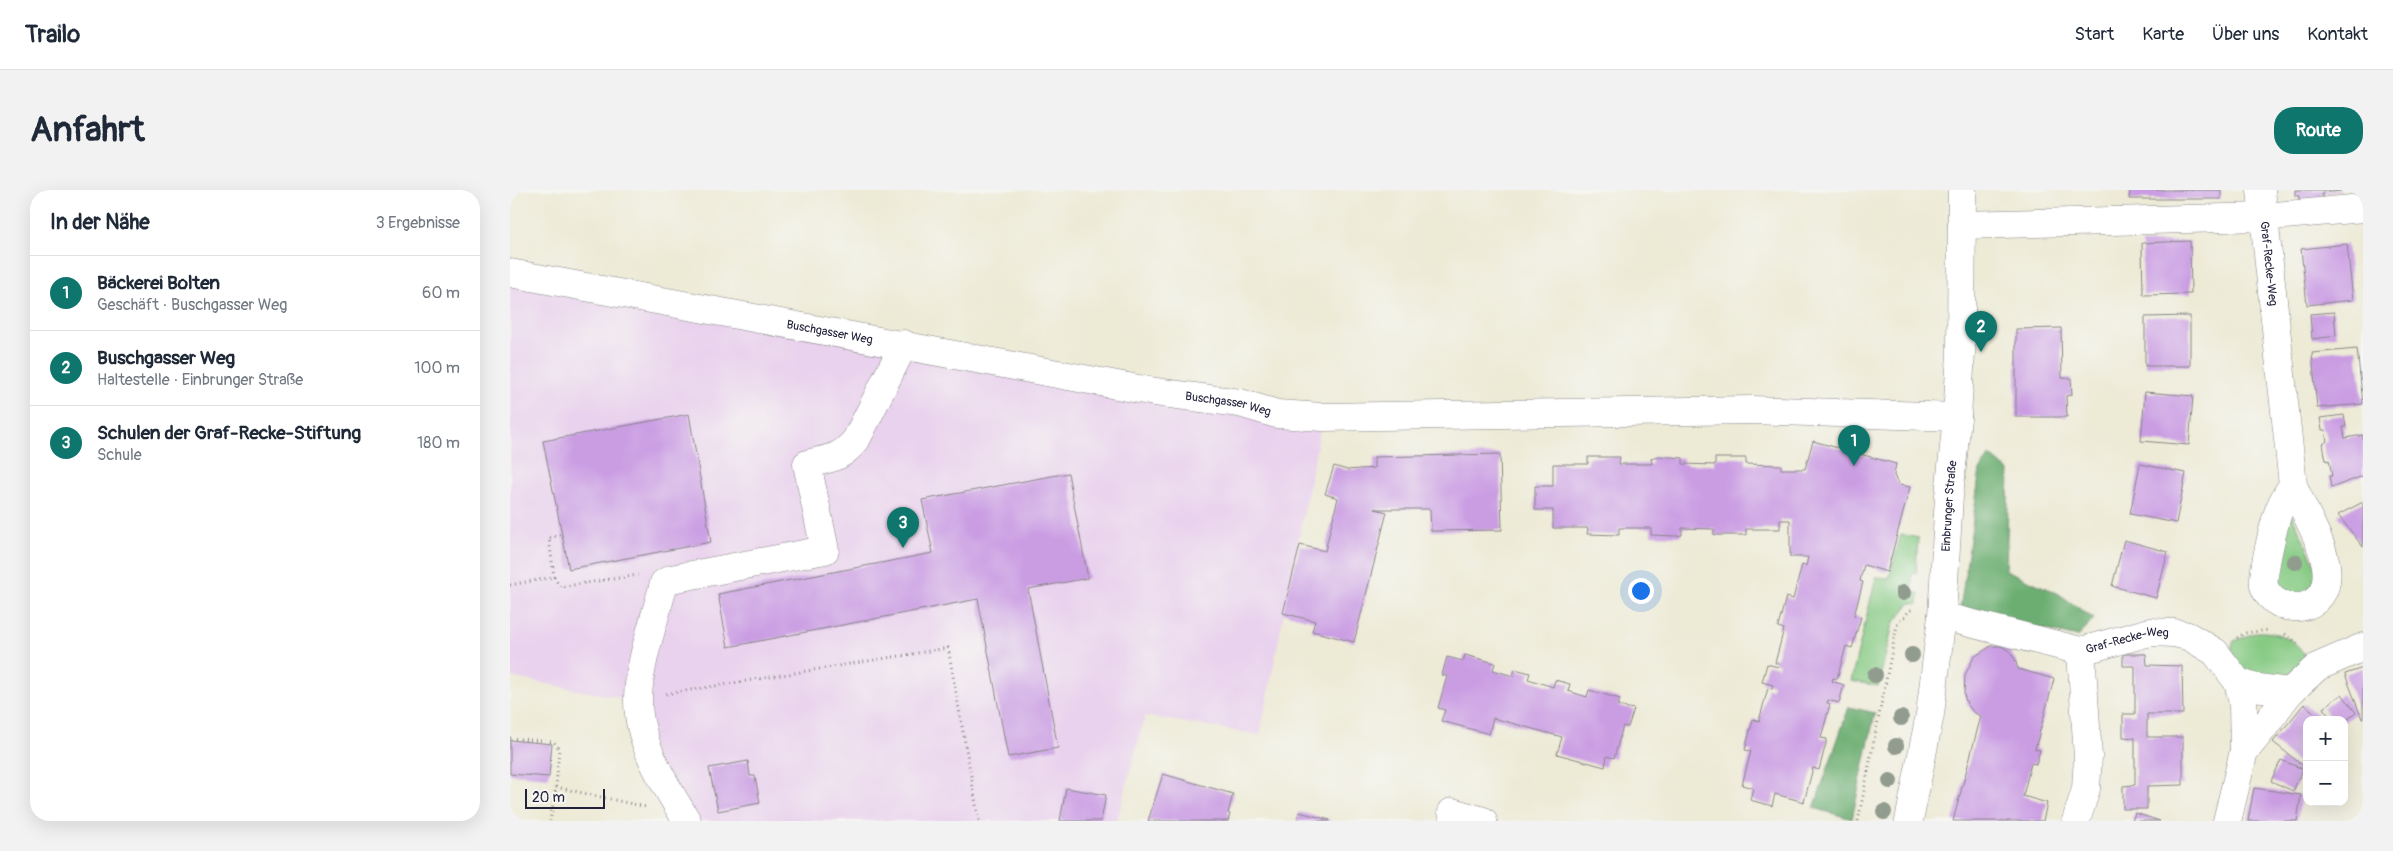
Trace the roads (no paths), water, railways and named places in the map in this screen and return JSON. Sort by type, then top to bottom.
[{"type":"street","name":"Einbrunger Straße","points":[[1909,821],[1930,714],[1932,613],[1949,496],[1957,416],[1960,353],[1962,190]]},
{"type":"street","name":"Graf-Recke-Weg","points":[[2260,190],[2293,485]]},
{"type":"street","points":[[1962,225],[2263,217],[2363,208]]},
{"type":"street","name":"Buschgasser Weg","points":[[510,273],[904,344],[1155,392],[1240,403],[1277,414],[1323,417],[1752,410],[1957,416]]},
{"type":"street","points":[[684,816],[647,744],[641,726],[638,699],[640,677],[664,583],[671,579],[825,550],[807,464],[835,458],[846,452],[856,440],[904,344]]},
{"type":"street","name":"Graf-Recke-Weg","points":[[1932,613],[2081,650],[2150,632],[2174,632],[2188,636],[2215,652],[2238,682],[2243,703],[2244,750],[2228,821]]},
{"type":"street","name":"Graf-Recke-Weg","points":[[2244,750],[2257,738],[2270,716],[2290,692],[2317,668],[2363,647]]},
{"type":"street","points":[[2076,821],[2086,789],[2088,756],[2081,650]]},
{"type":"street","points":[[2238,682],[2290,692]]},
{"type":"street","points":[[1452,812],[1483,821]]},
{"type":"place","name":"Buschgasser Weg","points":[[1981,352]]},
{"type":"place","name":"Bäckerei Bolten","points":[[1854,466]]},
{"type":"place","name":"Schulen der Graf-Recke-Stiftung","points":[[903,548]]}]
